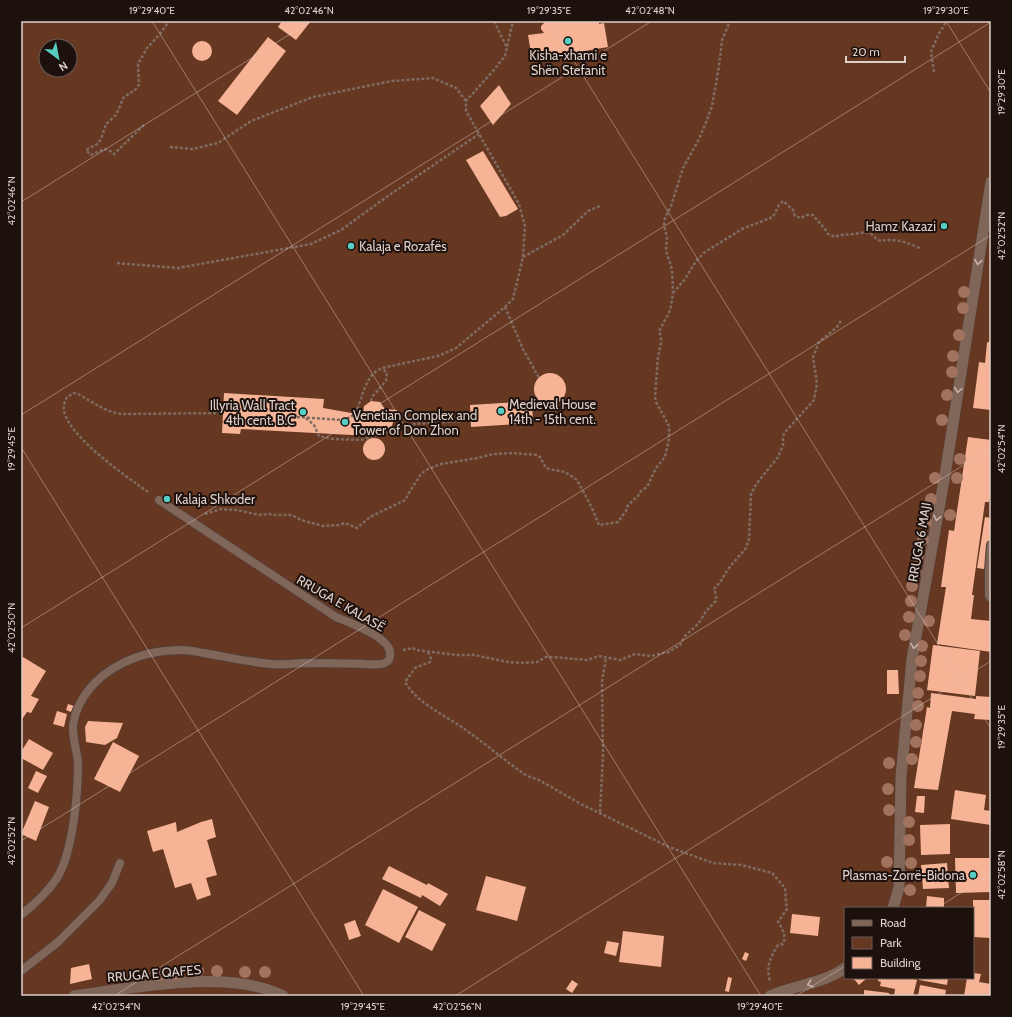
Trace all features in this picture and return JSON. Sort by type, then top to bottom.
[{"type":"street","name":"RRUGA 6 MAJI","points":[[893,907],[899,888],[901,777],[912,659],[945,475],[991,182]]},
{"type":"street","points":[[770,996],[818,981],[844,969]]},
{"type":"street","name":"RRUGA E QAFES","points":[[74,996],[189,982],[229,982],[253,986],[275,992],[283,996]]},
{"type":"lane","name":"RRUGA E KALASË","points":[[159,500],[336,617],[366,629],[388,645],[391,652]]},
{"type":"lane","points":[[991,546],[989,570],[989,596],[991,598]]},
{"type":"lane","points":[[21,915],[48,891],[63,866],[70,838],[76,797],[78,762],[73,726],[82,699],[98,679],[119,665],[132,659],[164,650],[184,650],[272,664],[336,663],[380,665],[387,662],[391,652]]},
{"type":"lane","points":[[21,971],[58,942],[99,901],[112,883],[120,863]]},
{"type":"path","points":[[144,125],[114,154],[110,150],[104,149],[91,155],[86,150],[97,144],[101,139],[106,124],[116,115],[124,97],[135,90],[139,85],[138,64],[147,48],[160,34],[169,21]]},
{"type":"path","points":[[494,21],[507,49]]},
{"type":"path","points":[[466,101],[500,62],[507,49],[514,21]]},
{"type":"path","points":[[189,520],[221,509],[250,512],[259,515],[292,515],[301,520],[323,526],[345,523],[357,528],[370,517],[405,500],[419,477],[432,467],[451,461],[478,458],[493,454],[513,453],[540,456],[546,468],[565,472],[577,480],[599,525],[618,522],[626,511],[628,505],[638,496],[641,491],[647,487],[656,468],[665,458],[669,439],[668,426],[656,402],[655,390],[661,343],[659,331],[669,313],[673,293],[672,270],[666,251],[667,238],[664,224],[681,174],[699,139],[712,106],[722,40],[730,21]]},
{"type":"path","points":[[934,72],[931,52],[938,35],[947,21]]},
{"type":"path","points":[[170,147],[193,149],[218,143],[251,121],[313,97],[392,81],[433,78],[456,88],[466,101],[466,111],[521,209],[525,226],[523,257],[513,298],[505,308],[456,348],[438,356],[374,371],[353,416],[342,420],[282,416]]},
{"type":"path","points":[[117,263],[178,268],[311,244],[341,230],[479,134]]},
{"type":"path","points":[[673,293],[685,279],[696,261],[705,252],[742,229],[773,217],[778,205],[783,201],[793,210],[795,216],[801,218],[806,215],[813,215],[816,220],[826,228],[828,234],[835,237],[841,234],[867,232],[873,235],[877,240],[890,240],[909,244],[921,249]]},
{"type":"path","points":[[523,257],[563,235],[588,211],[600,206]]},
{"type":"path","points":[[505,308],[523,349],[539,378]]},
{"type":"path","points":[[391,652],[413,648],[415,650],[428,652],[474,655],[521,663],[537,662],[546,657],[553,656],[587,660],[599,656],[620,660],[635,654],[651,656],[670,653],[680,645],[685,636],[699,623],[706,611],[716,601],[714,589],[728,569],[745,551],[748,545],[751,507],[750,497],[754,488],[778,457],[783,445],[782,436],[814,400],[817,384],[813,360],[814,354],[819,342],[837,327],[842,319]]},
{"type":"path","points":[[371,401],[372,397],[386,381],[387,374],[382,368]]},
{"type":"path","points":[[159,500],[105,460],[81,437],[70,424],[66,415],[64,405],[67,397],[78,394],[101,408],[114,413],[122,414],[223,413]]},
{"type":"path","points":[[305,417],[314,425],[319,436],[333,439],[362,440],[388,432],[398,425],[462,421]]},
{"type":"path","points":[[428,652],[431,658],[430,662],[413,670],[405,682],[408,688],[429,706],[462,727],[527,776],[539,780],[580,803],[669,847],[713,863],[741,865],[772,873],[780,880],[785,888],[787,909],[778,922],[782,927],[785,941],[783,944],[778,945],[770,962],[767,971],[771,983]]},
{"type":"path","points":[[600,812],[603,756],[602,682],[606,658]]},
{"type":"green space","points":[[21,21],[991,21],[991,996],[21,996]]},
{"type":"building","points":[[282,21],[311,21],[296,40],[278,27]]},
{"type":"building","name":"Kisha-xhami e Shën Stefanit","points":[[599,21],[599,24],[604,23],[608,47],[550,57],[549,51],[531,53],[528,35],[544,33],[541,26],[545,22]]},
{"type":"building","points":[[268,37],[286,51],[237,115],[218,101]]},
{"type":"building","points":[[202,41],[209,44],[212,51],[209,58],[202,61],[195,58],[192,51],[195,44]]},
{"type":"building","points":[[499,85],[511,104],[493,125],[480,106]]},
{"type":"building","points":[[483,151],[518,209],[506,216],[500,217],[466,160]]},
{"type":"building","points":[[991,340],[991,410],[973,408],[979,362],[985,363],[987,343]]},
{"type":"building","points":[[550,373],[561,378],[566,389],[561,400],[550,405],[539,400],[534,389],[539,378]]},
{"type":"building","points":[[224,393],[324,399],[323,408],[363,415],[364,406],[371,401],[380,402],[385,409],[397,410],[391,429],[370,436],[241,429],[240,434],[222,433]]},
{"type":"building","name":"Medieval House 14th - 15th cent.","points":[[532,401],[533,423],[471,427],[470,405]]},
{"type":"building","points":[[968,437],[991,440],[991,487],[989,502],[985,502],[972,595],[974,595],[971,619],[991,621],[991,652],[937,644],[946,587],[941,587],[949,530],[954,531]]},
{"type":"building","points":[[374,438],[382,441],[385,449],[382,457],[374,460],[366,457],[363,449],[366,441]]},
{"type":"building","points":[[985,517],[991,518],[991,570],[977,568]]},
{"type":"building","points":[[933,645],[980,651],[975,696],[927,690]]},
{"type":"building","points":[[23,657],[46,671],[31,696],[39,699],[31,713],[27,712],[21,721],[21,660]]},
{"type":"building","points":[[887,670],[898,670],[899,694],[887,694]]},
{"type":"building","points":[[931,693],[976,699],[976,696],[991,697],[991,720],[974,719],[975,714],[952,711],[938,790],[914,788],[927,707],[930,708]]},
{"type":"building","points":[[68,704],[74,706],[71,712],[66,710]]},
{"type":"building","points":[[57,711],[67,714],[64,727],[53,724]]},
{"type":"building","points":[[88,721],[123,723],[117,738],[105,745],[86,742],[85,727]]},
{"type":"building","points":[[29,739],[53,753],[43,770],[21,758],[21,752]]},
{"type":"building","points":[[113,742],[139,756],[120,792],[94,779]]},
{"type":"building","points":[[36,771],[47,776],[38,793],[28,788]]},
{"type":"building","points":[[955,790],[986,795],[984,810],[991,811],[991,825],[951,819]]},
{"type":"building","points":[[917,796],[925,796],[924,813],[915,812]]},
{"type":"building","points":[[35,801],[49,807],[36,841],[21,834]]},
{"type":"building","points":[[212,819],[216,837],[207,840],[217,875],[206,878],[211,895],[197,900],[191,883],[175,888],[163,849],[153,852],[147,831],[176,822],[177,832]]},
{"type":"building","points":[[950,824],[950,854],[921,855],[920,825]]},
{"type":"building","name":"Plasmas-Zorrë-Bidona","points":[[955,858],[991,858],[991,892],[956,893]]},
{"type":"building","points":[[947,863],[949,888],[923,889],[921,865]]},
{"type":"building","points":[[389,866],[427,885],[428,883],[448,894],[440,906],[422,895],[421,898],[382,879]]},
{"type":"building","points":[[486,876],[526,887],[517,921],[476,910]]},
{"type":"building","points":[[383,889],[418,907],[399,943],[365,925]]},
{"type":"building","points":[[927,896],[944,898],[944,907],[926,907]]},
{"type":"building","points":[[973,900],[991,900],[991,938],[974,937]]},
{"type":"building","points":[[419,910],[446,924],[432,951],[405,937]]},
{"type":"building","points":[[792,914],[820,917],[818,936],[790,933]]},
{"type":"building","points":[[355,920],[361,936],[349,940],[344,924]]},
{"type":"building","points":[[623,931],[664,936],[661,967],[619,962]]},
{"type":"building","points":[[607,941],[619,943],[616,956],[604,953]]},
{"type":"building","points":[[745,952],[749,954],[746,961],[742,959]]},
{"type":"building","points":[[89,964],[92,979],[70,984],[71,968]]},
{"type":"building","points":[[974,973],[981,974],[979,982],[991,984],[991,996],[964,996],[967,979],[974,979]]},
{"type":"building","points":[[728,977],[732,978],[729,992],[725,991]]},
{"type":"building","points":[[854,979],[866,979],[859,985]]},
{"type":"building","points":[[878,979],[917,980],[913,996],[894,996],[895,989],[880,986],[881,982],[878,981]]},
{"type":"building","points":[[920,979],[948,979],[947,985]]},
{"type":"building","points":[[572,980],[578,984],[572,993],[566,989]]},
{"type":"building","points":[[920,985],[946,990],[945,996],[918,996]]},
{"type":"building","points":[[864,990],[889,993],[889,996],[864,996]]},
{"type":"place","name":"Kisha-xhami e Shën Stefanit","points":[[568,41]]},
{"type":"place","name":"Hamz Kazazi","points":[[944,226]]},
{"type":"place","name":"Kalaja e Rozafës","points":[[351,246]]},
{"type":"place","name":"Medieval House 14th - 15th cent.","points":[[501,411]]},
{"type":"place","name":"Illyria Wall Tract 4th cent. B.C","points":[[303,412]]},
{"type":"place","name":"Venetian Complex and Tower of Don Zhon","points":[[345,422]]},
{"type":"place","name":"Kalaja Shkoder","points":[[167,499]]},
{"type":"place","name":"Plasmas-Zorrë-Bidona","points":[[973,875]]}]
